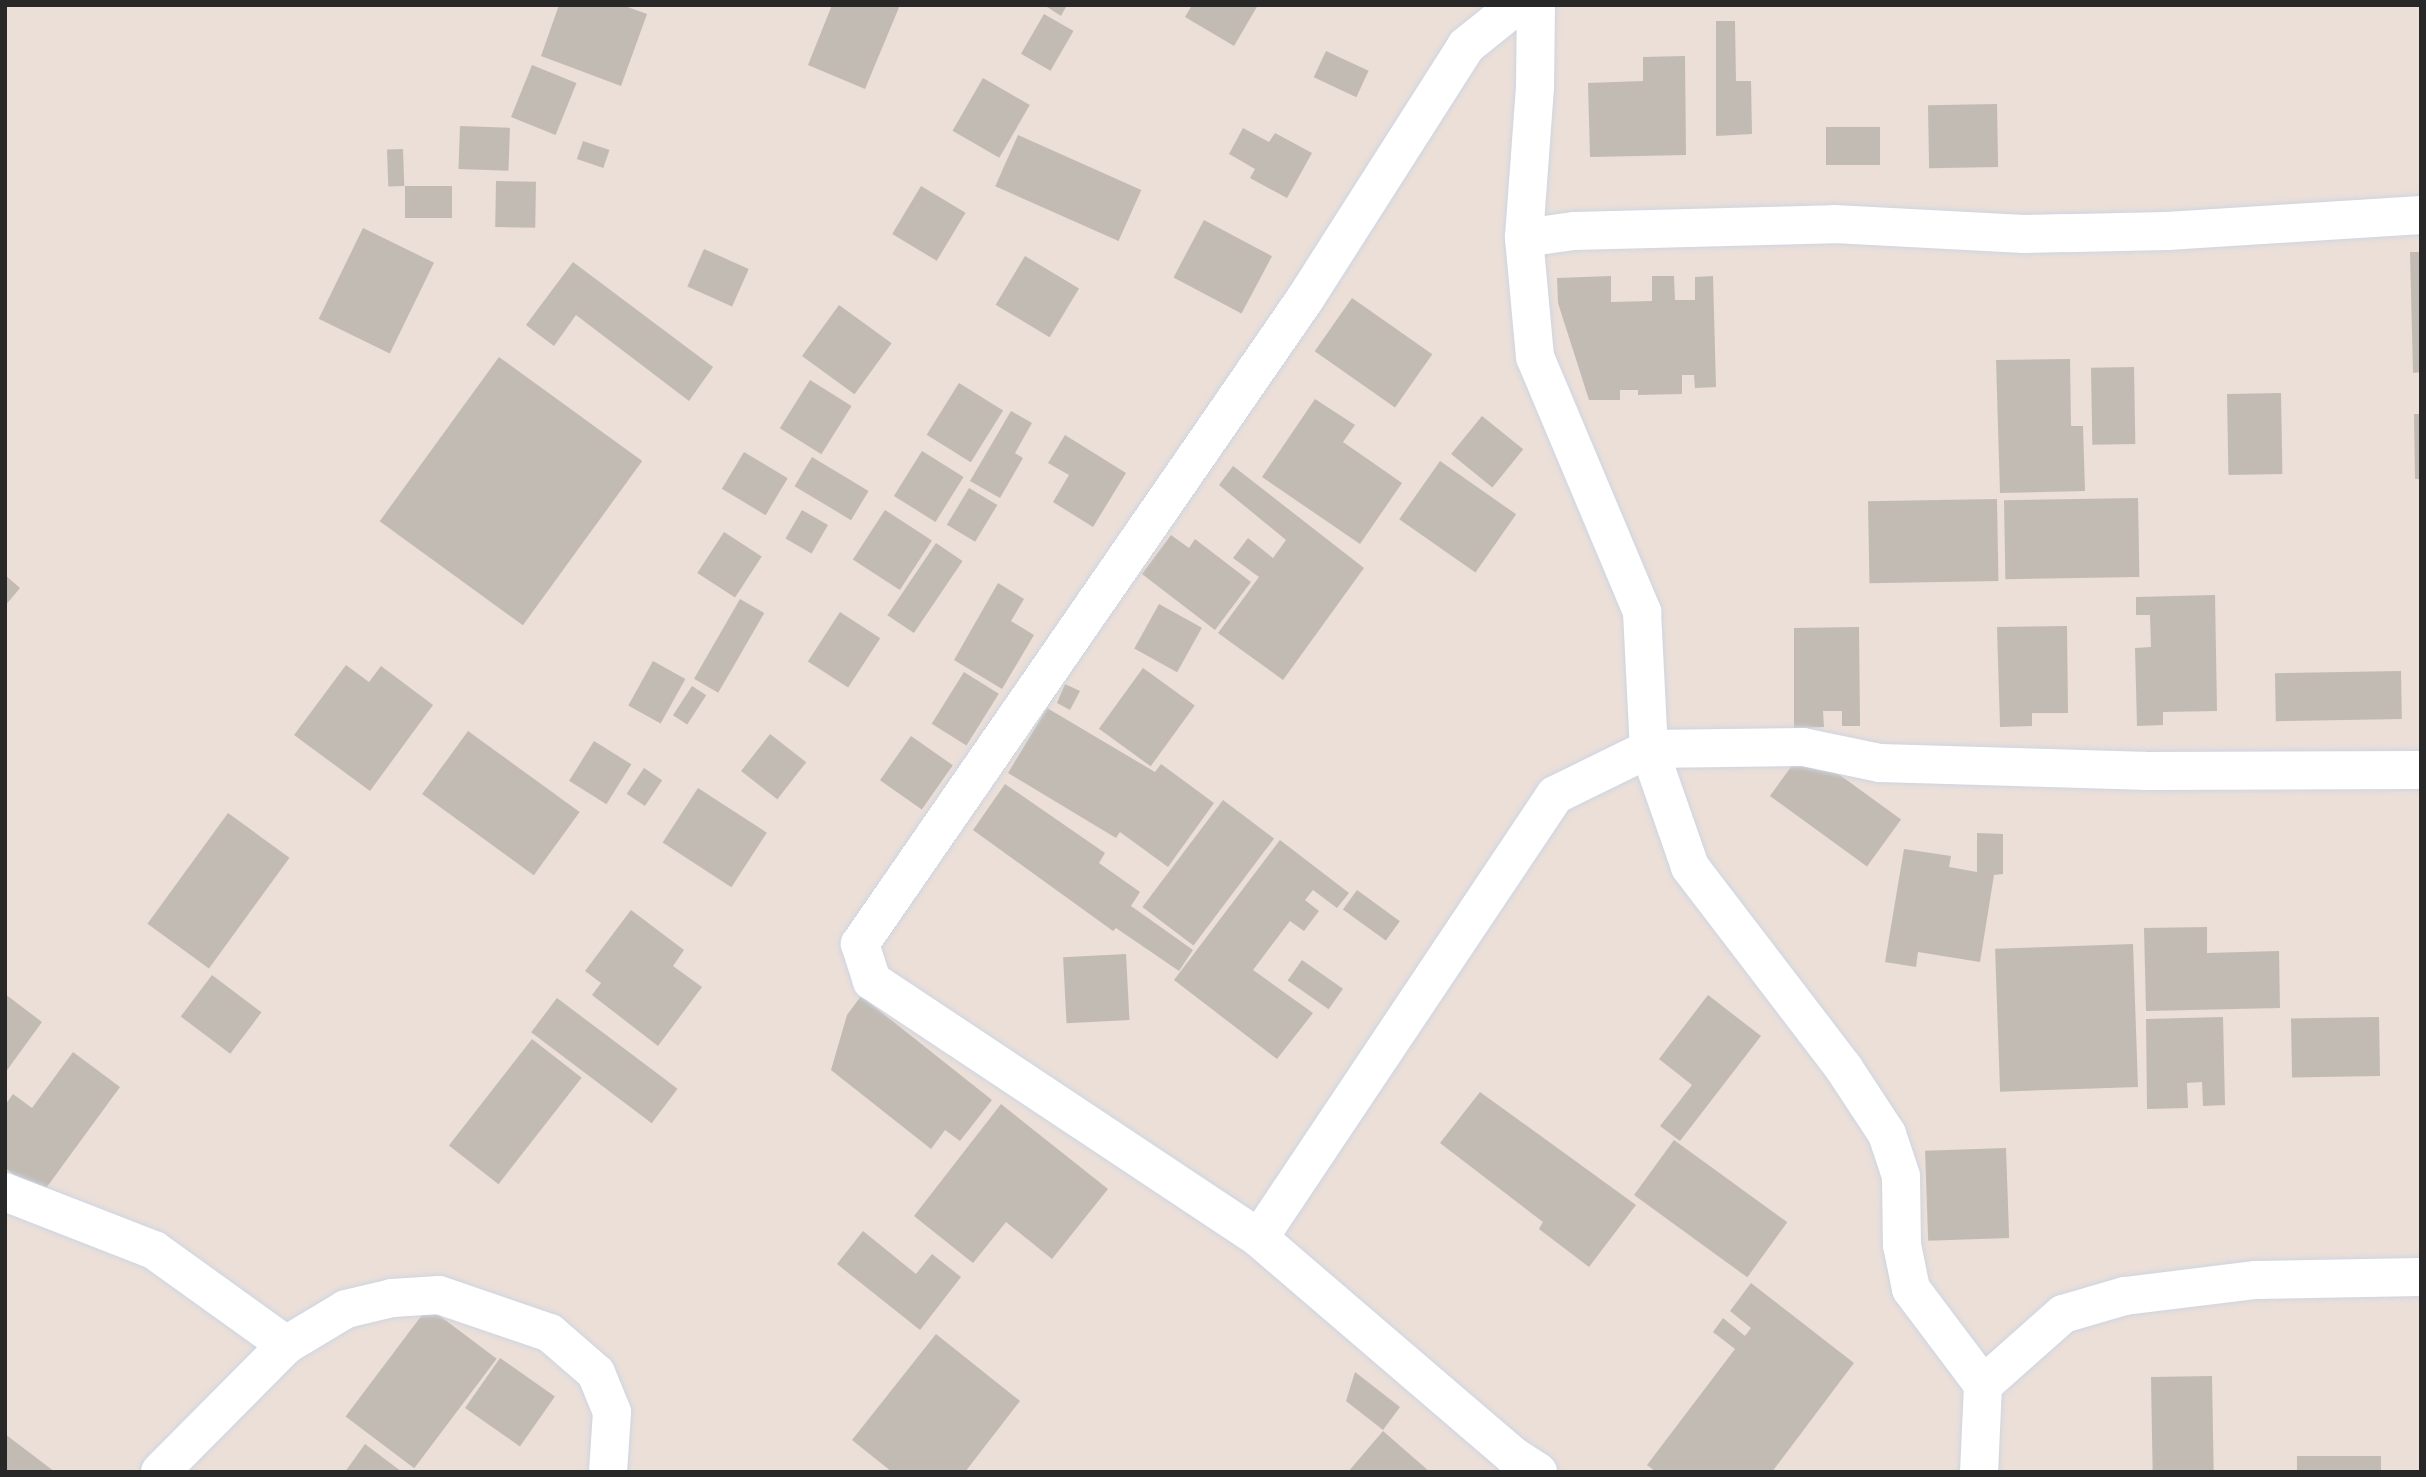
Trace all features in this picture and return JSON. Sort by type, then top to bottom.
[{"type":"street","points":[[1517,5],[1466,46],[1306,299],[860,944],[872,981],[1259,1238],[1512,1455],[1538,1472]]},
{"type":"street","points":[[1536,5],[1524,239],[1535,357],[1642,612],[1649,749],[1690,867],[1843,1067],[1887,1134],[1901,1176],[1902,1245],[1911,1289],[1983,1385],[1979,1472]]},
{"type":"street","points":[[1524,239],[1574,231],[1835,224],[2024,234],[2141,231],[2421,215]]},
{"type":"street","points":[[1259,1238],[1555,794],[1649,749],[1803,747],[1880,763],[2117,770],[2421,770]]},
{"type":"street","points":[[5,1192],[154,1250],[286,1345]]},
{"type":"street","points":[[1983,1385],[2063,1314],[2125,1296],[2256,1280],[2421,1277]]},
{"type":"street","points":[[160,1472],[286,1345],[346,1309],[392,1298],[439,1296],[550,1333],[596,1373],[612,1412],[608,1472]]},
{"type":"building","points":[[559,5],[622,5],[647,14],[621,86],[541,56]]},
{"type":"building","points":[[832,5],[900,5],[865,89],[808,65]]},
{"type":"building","points":[[1044,5],[1067,5],[1061,16]]},
{"type":"building","points":[[1192,5],[1258,5],[1234,46],[1185,17]]},
{"type":"building","points":[[1044,14],[1073,31],[1050,71],[1021,54]]},
{"type":"building","points":[[1716,21],[1735,21],[1736,81],[1751,81],[1752,134],[1716,136]]},
{"type":"building","points":[[1326,51],[1369,71],[1356,97],[1314,77]]},
{"type":"building","points":[[1685,56],[1686,155],[1590,157],[1588,83],[1643,81],[1643,57]]},
{"type":"building","points":[[532,65],[577,83],[556,135],[511,117]]},
{"type":"building","points":[[983,78],[1030,105],[999,158],[952,131]]},
{"type":"building","points":[[1997,104],[1998,167],[1929,168],[1928,105]]},
{"type":"building","points":[[460,126],[510,128],[508,171],[458,169]]},
{"type":"building","points":[[1826,127],[1880,127],[1880,165],[1826,165]]},
{"type":"building","points":[[1243,128],[1269,142],[1275,133],[1312,153],[1287,198],[1250,178],[1255,169],[1229,154]]},
{"type":"building","points":[[1018,135],[1141,190],[1119,241],[995,186]]},
{"type":"building","points":[[583,141],[609,150],[603,168],[577,159]]},
{"type":"building","points":[[403,149],[404,186],[388,187],[387,150]]},
{"type":"building","points":[[496,181],[536,182],[535,228],[495,227]]},
{"type":"building","points":[[405,186],[452,186],[452,218],[405,218]]},
{"type":"building","points":[[921,186],[966,213],[937,261],[892,234]]},
{"type":"building","points":[[1204,220],[1272,256],[1241,314],[1173,277]]},
{"type":"building","points":[[363,228],[434,263],[390,353],[319,319]]},
{"type":"building","points":[[704,249],[749,269],[732,306],[687,286]]},
{"type":"building","points":[[2410,252],[2421,252],[2421,372],[2413,373]]},
{"type":"building","points":[[1025,256],[1079,288],[1050,337],[996,305]]},
{"type":"building","points":[[573,262],[713,367],[689,401],[576,315],[554,346],[526,325]]},
{"type":"building","points":[[1611,276],[1611,302],[1652,301],[1652,276],[1674,276],[1675,300],[1695,300],[1695,277],[1713,276],[1716,387],[1695,388],[1694,375],[1682,375],[1682,394],[1638,395],[1638,390],[1620,390],[1620,400],[1589,400],[1558,303],[1557,278]]},
{"type":"building","points":[[1352,298],[1432,354],[1395,407],[1315,351]]},
{"type":"building","points":[[839,305],[892,343],[855,394],[802,356]]},
{"type":"building","points":[[499,357],[642,461],[523,625],[380,521]]},
{"type":"building","points":[[2070,359],[2071,426],[2083,426],[2085,491],[2000,493],[1996,360]]},
{"type":"building","points":[[2134,367],[2135,444],[2092,445],[2091,368]]},
{"type":"building","points":[[810,380],[852,406],[821,454],[780,428]]},
{"type":"building","points":[[959,383],[1003,411],[971,462],[927,435]]},
{"type":"building","points":[[2281,393],[2282,474],[2228,475],[2227,394]]},
{"type":"building","points":[[1315,399],[1355,425],[1343,442],[1402,483],[1360,544],[1262,477]]},
{"type":"building","points":[[1011,411],[1032,423],[1015,453],[1023,458],[1000,498],[970,481]]},
{"type":"building","points":[[2414,414],[2421,414],[2421,479],[2415,479]]},
{"type":"building","points":[[1482,416],[1523,449],[1492,487],[1451,454]]},
{"type":"building","points":[[1065,435],[1126,473],[1093,527],[1053,502],[1069,475],[1048,463]]},
{"type":"building","points":[[922,451],[964,477],[935,522],[894,496]]},
{"type":"building","points":[[744,452],[788,478],[766,515],[722,489]]},
{"type":"building","points":[[812,457],[869,491],[851,520],[794,486]]},
{"type":"building","points":[[1440,461],[1516,514],[1475,573],[1399,519]]},
{"type":"building","points":[[1233,466],[1364,568],[1283,680],[1218,633],[1259,577],[1233,558],[1248,538],[1273,558],[1286,540],[1219,485]]},
{"type":"building","points":[[969,488],[997,505],[975,542],[947,525]]},
{"type":"building","points":[[2138,498],[2139,577],[2005,579],[2004,500]]},
{"type":"building","points":[[1997,499],[1998,581],[1869,583],[1868,501]]},
{"type":"building","points":[[802,510],[828,525],[811,554],[786,539]]},
{"type":"building","points":[[885,510],[932,540],[900,590],[853,559]]},
{"type":"building","points":[[724,532],[762,557],[735,598],[697,573]]},
{"type":"building","points":[[1171,535],[1189,548],[1195,539],[1251,582],[1215,630],[1142,574]]},
{"type":"building","points":[[936,543],[963,561],[914,633],[887,615]]},
{"type":"building","points":[[5,575],[20,588],[5,606]]},
{"type":"building","points":[[998,583],[1024,599],[1011,621],[1034,635],[1002,689],[954,660]]},
{"type":"building","points":[[2215,595],[2217,711],[2163,712],[2163,725],[2137,726],[2135,648],[2151,647],[2150,615],[2136,615],[2136,597]]},
{"type":"building","points":[[740,599],[764,613],[718,693],[694,679]]},
{"type":"building","points":[[1159,604],[1202,628],[1177,672],[1134,649]]},
{"type":"building","points":[[840,612],[880,638],[848,688],[808,661]]},
{"type":"building","points":[[2067,626],[2068,713],[2032,713],[2032,726],[2000,727],[1997,627]]},
{"type":"building","points":[[1859,627],[1860,726],[1842,726],[1842,711],[1823,711],[1824,727],[1794,728],[1794,628]]},
{"type":"building","points":[[653,661],[685,679],[661,724],[628,706]]},
{"type":"building","points":[[346,665],[369,682],[381,666],[433,705],[370,791],[294,735]]},
{"type":"building","points":[[1143,668],[1195,706],[1151,766],[1099,729]]},
{"type":"building","points":[[2401,671],[2402,719],[2276,721],[2275,673]]},
{"type":"building","points":[[964,672],[999,694],[966,745],[932,724]]},
{"type":"building","points":[[1065,684],[1080,691],[1070,710],[1057,703]]},
{"type":"building","points":[[692,686],[706,695],[687,725],[673,715]]},
{"type":"building","points":[[1047,708],[1155,772],[1161,764],[1214,803],[1168,867],[1120,832],[1116,838],[1008,773]]},
{"type":"building","points":[[468,731],[580,812],[534,875],[422,794]]},
{"type":"building","points":[[770,734],[806,762],[777,799],[741,771]]},
{"type":"building","points":[[911,736],[953,765],[922,809],[880,780]]},
{"type":"building","points":[[594,741],[631,764],[606,804],[569,781]]},
{"type":"building","points":[[1804,749],[1901,820],[1867,866],[1770,796]]},
{"type":"building","points":[[644,768],[662,780],[645,806],[627,794]]},
{"type":"building","points":[[1005,784],[1105,853],[1099,863],[1140,892],[1131,906],[1193,950],[1179,971],[1116,928],[1113,931],[973,830]]},
{"type":"building","points":[[698,788],[767,833],[731,887],[663,843]]},
{"type":"building","points":[[1223,800],[1274,839],[1193,946],[1142,907]]},
{"type":"building","points":[[228,813],[289,858],[209,969],[147,924]]},
{"type":"building","points":[[1977,833],[2003,834],[2003,874],[1994,875],[1980,962],[1918,952],[1916,967],[1885,962],[1904,849],[1951,856],[1949,867],[1977,872]]},
{"type":"building","points":[[1280,840],[1349,893],[1337,908],[1313,890],[1305,900],[1319,911],[1304,931],[1290,921],[1253,970],[1313,1013],[1277,1059],[1174,980]]},
{"type":"building","points":[[1357,890],[1400,921],[1386,941],[1343,909]]},
{"type":"building","points":[[631,910],[684,950],[673,966],[702,987],[658,1046],[592,995],[601,983],[585,971]]},
{"type":"building","points":[[2207,927],[2207,953],[2279,951],[2280,1008],[2146,1011],[2144,928]]},
{"type":"building","points":[[2133,944],[2138,1087],[2000,1092],[1995,949]]},
{"type":"building","points":[[1126,954],[1129,1020],[1067,1023],[1063,957]]},
{"type":"building","points":[[1302,960],[1343,989],[1329,1009],[1288,980]]},
{"type":"building","points":[[212,975],[262,1012],[230,1054],[181,1017]]},
{"type":"building","points":[[5,994],[42,1022],[5,1073]]},
{"type":"building","points":[[1708,995],[1761,1036],[1680,1141],[1660,1126],[1692,1085],[1659,1059]]},
{"type":"building","points":[[861,996],[992,1100],[960,1141],[945,1130],[931,1149],[831,1070],[847,1015]]},
{"type":"building","points":[[557,998],[678,1089],[652,1123],[531,1032]]},
{"type":"building","points":[[2223,1017],[2225,1105],[2203,1106],[2202,1082],[2187,1083],[2188,1108],[2147,1109],[2146,1019]]},
{"type":"building","points":[[2379,1017],[2380,1076],[2292,1078],[2291,1019]]},
{"type":"building","points":[[532,1039],[582,1078],[499,1184],[449,1145]]},
{"type":"building","points":[[73,1052],[120,1087],[41,1195],[5,1168],[5,1105],[13,1094],[32,1108]]},
{"type":"building","points":[[1480,1092],[1636,1205],[1589,1267],[1539,1229],[1543,1222],[1440,1143]]},
{"type":"building","points":[[1001,1104],[1108,1189],[1052,1259],[1006,1222],[973,1263],[914,1216]]},
{"type":"building","points":[[1674,1140],[1787,1222],[1747,1277],[1634,1195]]},
{"type":"building","points":[[2006,1148],[2009,1238],[1928,1241],[1925,1151]]},
{"type":"building","points":[[863,1231],[916,1274],[932,1254],[961,1277],[920,1330],[837,1264]]},
{"type":"building","points":[[1751,1283],[1854,1363],[1772,1472],[1656,1472],[1647,1465],[1735,1349],[1713,1332],[1723,1318],[1745,1336],[1751,1328],[1730,1311]]},
{"type":"building","points":[[428,1307],[497,1359],[414,1468],[346,1416]]},
{"type":"building","points":[[936,1334],[1020,1401],[965,1472],[892,1472],[852,1440]]},
{"type":"building","points":[[500,1358],[555,1396],[520,1446],[465,1408]]},
{"type":"building","points":[[1355,1372],[1400,1407],[1383,1430],[1346,1401]]},
{"type":"building","points":[[2212,1376],[2214,1472],[2153,1472],[2151,1377]]},
{"type":"building","points":[[1383,1431],[1430,1472],[1348,1472]]},
{"type":"building","points":[[5,1434],[55,1472],[5,1472]]},
{"type":"building","points":[[365,1444],[402,1472],[345,1472]]},
{"type":"building","points":[[2297,1456],[2381,1456],[2381,1472],[2297,1472]]}]
